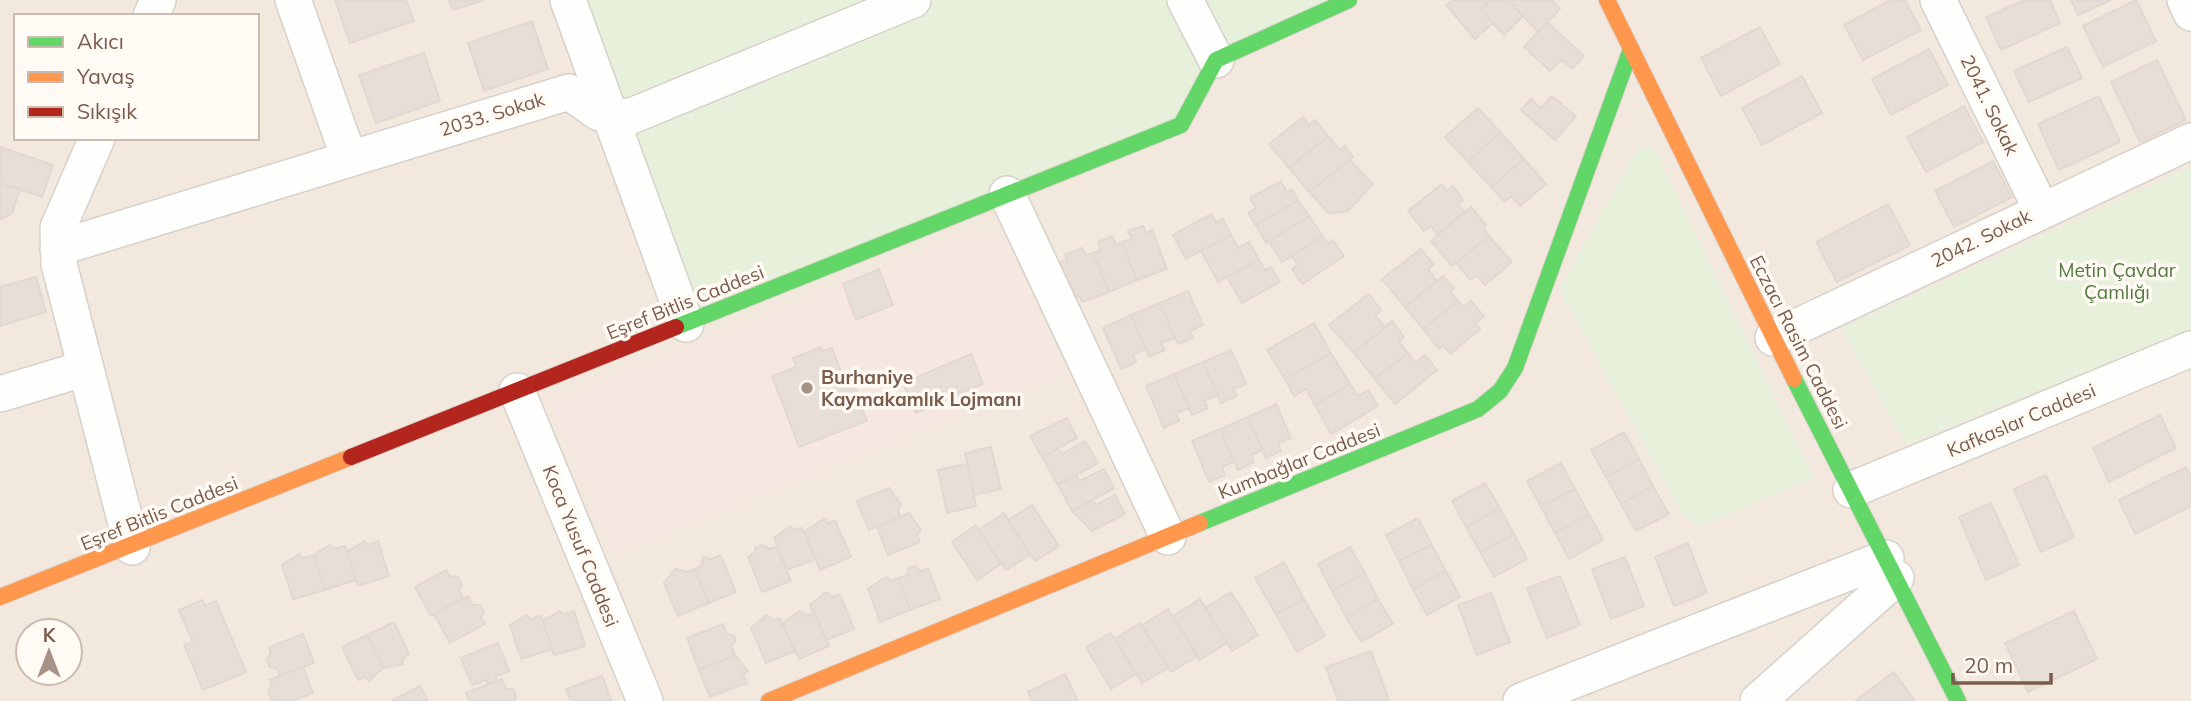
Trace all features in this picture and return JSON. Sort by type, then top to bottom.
[{"type":"main road","points":[[1216,60],[1349,0]]},
{"type":"main road","name":"Eczacı Rasim Caddesi","points":[[1606,0],[1773,338],[1958,701]]},
{"type":"main road","name":"Kumbağlar Caddesi","points":[[769,701],[1478,410],[1500,391],[1515,368],[1630,49]]},
{"type":"main road","name":"Eşref Bitlis Caddesi","points":[[0,597],[132,547],[1181,125],[1216,60]]},
{"type":"street","points":[[293,0],[349,158]]},
{"type":"street","points":[[568,0],[686,324]]},
{"type":"street","points":[[612,117],[629,117],[865,10],[913,0]]},
{"type":"street","points":[[1185,0],[1216,60]]},
{"type":"street","name":"2041. Sokak","points":[[1938,0],[2041,209]]},
{"type":"street","points":[[2185,0],[2191,13]]},
{"type":"street","name":"2033. Sokak","points":[[58,248],[569,92],[581,103],[612,117]]},
{"type":"street","points":[[96,140],[58,229],[59,264],[132,547]]},
{"type":"street","name":"2042. Sokak","points":[[1773,338],[2041,209],[2191,141]]},
{"type":"street","points":[[1007,194],[1168,537]]},
{"type":"street","name":"Kafkaslar Caddesi","points":[[1851,490],[2187,361]]},
{"type":"street","points":[[0,394],[86,368]]},
{"type":"street","name":"Koca Yusuf Caddesi","points":[[517,391],[645,701]]},
{"type":"street","points":[[1521,701],[1891,568]]},
{"type":"street","points":[[1758,701],[1891,568]]},
{"type":"shaded area","points":[[0,0],[2191,0],[2191,701],[0,701]]},
{"type":"shaded area","name":"Burhaniye Kaymakamlık Lojmanı","points":[[969,233],[1011,242],[1064,373],[613,555],[551,402]]},
{"type":"green space","points":[[568,0],[861,0],[870,19],[913,0],[1349,0],[1216,60],[1181,125],[686,324]]},
{"type":"green space","points":[[1652,145],[1814,478],[1699,526],[1682,514],[1559,289],[1637,149]]},
{"type":"green space","name":"Metin Çavdar Çamlığı","points":[[2191,167],[2191,330],[1906,444],[1841,329]]},
{"type":"building","points":[[335,0],[406,0],[414,21],[350,43]]},
{"type":"building","points":[[449,0],[484,0],[453,10]]},
{"type":"building","points":[[1452,0],[1483,0],[1487,4],[1481,10],[1493,23],[1475,39],[1446,5]]},
{"type":"building","points":[[1483,0],[1514,0],[1511,3],[1523,16],[1504,35],[1481,10],[1487,4]]},
{"type":"building","points":[[1514,0],[1552,0],[1560,9],[1538,32],[1511,3]]},
{"type":"building","points":[[1890,0],[1905,0],[1921,30],[1863,60],[1844,25]]},
{"type":"building","points":[[2025,0],[2050,0],[2060,23],[2001,50],[1986,17]]},
{"type":"building","points":[[2071,0],[2111,0],[2078,15]]},
{"type":"building","points":[[2136,0],[2156,41],[2103,67],[2083,26]]},
{"type":"building","points":[[532,21],[548,69],[484,91],[468,43]]},
{"type":"building","points":[[1547,22],[1584,56],[1572,69],[1561,60],[1550,71],[1524,47]]},
{"type":"building","points":[[1760,27],[1780,64],[1721,96],[1701,58]]},
{"type":"building","points":[[2067,47],[2082,78],[2029,102],[2014,71]]},
{"type":"building","points":[[1929,49],[1948,85],[1891,115],[1872,79]]},
{"type":"building","points":[[424,53],[440,101],[376,123],[359,75]]},
{"type":"building","points":[[2157,60],[2186,120],[2140,142],[2111,82]]},
{"type":"building","points":[[1802,76],[1822,113],[1762,145],[1742,108]]},
{"type":"building","points":[[1552,96],[1576,116],[1555,140],[1521,110],[1531,99],[1541,108]]},
{"type":"building","points":[[2099,96],[2120,142],[2059,170],[2038,124]]},
{"type":"building","points":[[1964,106],[1983,142],[1926,172],[1907,137]]},
{"type":"building","points":[[1478,108],[1500,132],[1468,162],[1445,137]]},
{"type":"building","points":[[1303,117],[1309,125],[1315,120],[1328,136],[1289,168],[1269,144]]},
{"type":"building","points":[[1500,132],[1524,159],[1491,187],[1468,162]]},
{"type":"building","points":[[1328,136],[1340,150],[1345,146],[1353,157],[1309,192],[1289,168]]},
{"type":"building","points":[[0,147],[53,165],[42,197],[0,183]]},
{"type":"building","points":[[1524,159],[1546,184],[1520,206],[1511,196],[1505,202],[1491,187]]},
{"type":"building","points":[[1350,160],[1373,184],[1348,211],[1329,214],[1309,192]]},
{"type":"building","points":[[1993,161],[2012,197],[1954,227],[1935,191]]},
{"type":"building","points":[[1281,181],[1287,192],[1292,189],[1298,200],[1256,225],[1248,213],[1256,208],[1250,198]]},
{"type":"building","points":[[0,183],[20,189],[12,213],[0,220]]},
{"type":"building","points":[[1442,184],[1447,191],[1453,186],[1463,200],[1458,204],[1464,212],[1437,235],[1431,226],[1424,231],[1408,211]]},
{"type":"building","points":[[1298,200],[1309,216],[1266,243],[1256,225]]},
{"type":"building","points":[[1888,204],[1910,245],[1837,282],[1816,242]]},
{"type":"building","points":[[1471,207],[1486,225],[1483,227],[1489,236],[1452,266],[1431,241]]},
{"type":"building","points":[[1211,214],[1216,223],[1223,219],[1231,235],[1186,259],[1173,235]]},
{"type":"building","points":[[1309,216],[1323,236],[1282,262],[1269,241]]},
{"type":"building","points":[[1143,226],[1146,233],[1152,230],[1167,269],[1137,280],[1122,242],[1132,239],[1128,231]]},
{"type":"building","points":[[1231,235],[1238,248],[1249,242],[1259,260],[1218,282],[1201,251]]},
{"type":"building","points":[[1112,236],[1116,245],[1122,242],[1137,280],[1109,292],[1093,253],[1101,250],[1098,242]]},
{"type":"building","points":[[1323,236],[1328,244],[1333,240],[1344,256],[1302,284],[1292,269],[1298,265],[1292,256]]},
{"type":"building","points":[[1489,236],[1512,262],[1485,285],[1477,275],[1470,280],[1456,263]]},
{"type":"building","points":[[1082,248],[1085,255],[1093,253],[1109,292],[1082,302],[1080,296],[1073,298],[1059,263],[1067,260],[1065,255]]},
{"type":"building","points":[[1421,249],[1434,265],[1428,269],[1437,281],[1405,307],[1382,279]]},
{"type":"building","points":[[1259,260],[1265,270],[1271,267],[1280,282],[1242,303],[1227,277]]},
{"type":"building","points":[[879,269],[893,305],[856,320],[843,284]]},
{"type":"building","points":[[1443,276],[1454,288],[1450,291],[1458,301],[1423,329],[1405,307]]},
{"type":"building","points":[[36,277],[46,312],[0,326],[0,287]]},
{"type":"building","points":[[1188,291],[1203,325],[1190,331],[1193,338],[1178,344],[1160,303]]},
{"type":"building","points":[[1369,294],[1381,310],[1375,315],[1385,327],[1354,353],[1329,325]]},
{"type":"building","points":[[1458,301],[1464,307],[1471,301],[1484,316],[1475,323],[1480,329],[1450,354],[1443,345],[1439,349],[1423,329]]},
{"type":"building","points":[[1160,303],[1175,338],[1161,343],[1165,350],[1149,357],[1131,315]]},
{"type":"building","points":[[1131,315],[1146,349],[1133,355],[1136,362],[1121,369],[1103,328]]},
{"type":"building","points":[[1392,321],[1404,337],[1399,342],[1408,353],[1375,379],[1354,353]]},
{"type":"building","points":[[1314,323],[1331,353],[1285,379],[1267,350]]},
{"type":"building","name":"Burhaniye Kaymakamlık Lojmanı","points":[[821,347],[823,351],[832,348],[842,374],[849,372],[867,421],[799,447],[772,376],[796,367],[793,358]]},
{"type":"building","points":[[1231,350],[1246,384],[1233,389],[1237,396],[1221,403],[1203,362]]},
{"type":"building","points":[[1331,353],[1350,384],[1315,405],[1306,389],[1294,396],[1285,379]]},
{"type":"building","points":[[1408,353],[1416,363],[1425,355],[1437,370],[1395,404],[1375,379]]},
{"type":"building","points":[[971,354],[983,384],[916,413],[903,383]]},
{"type":"building","points":[[1203,362],[1218,395],[1204,401],[1208,408],[1192,415],[1174,374]]},
{"type":"building","points":[[1174,374],[1189,408],[1176,413],[1179,421],[1164,428],[1146,386]]},
{"type":"building","points":[[1350,384],[1358,396],[1368,390],[1378,406],[1331,434],[1315,405]]},
{"type":"building","points":[[1276,404],[1291,438],[1278,443],[1281,451],[1266,458],[1248,417]]},
{"type":"building","points":[[2160,415],[2176,448],[2109,482],[2093,448]]},
{"type":"building","points":[[1248,417],[1263,450],[1251,455],[1254,462],[1238,470],[1220,429]]},
{"type":"building","points":[[1067,418],[1077,438],[1042,457],[1030,436]]},
{"type":"building","points":[[1220,429],[1234,462],[1222,467],[1225,475],[1209,482],[1192,441]]},
{"type":"building","points":[[1624,432],[1639,459],[1606,477],[1591,450]]},
{"type":"building","points":[[1085,441],[1098,463],[1058,485],[1042,457],[1058,448],[1062,454]]},
{"type":"building","points":[[991,447],[1001,489],[974,495],[965,453]]},
{"type":"building","points":[[1639,459],[1653,486],[1621,504],[1606,477]]},
{"type":"building","points":[[1561,463],[1575,489],[1541,507],[1527,481]]},
{"type":"building","points":[[967,464],[976,506],[947,513],[938,470]]},
{"type":"building","points":[[2186,467],[2191,478],[2191,506],[2135,534],[2119,500]]},
{"type":"building","points":[[1104,469],[1114,488],[1072,511],[1058,485],[1076,475],[1080,481]]},
{"type":"building","points":[[2046,475],[2074,537],[2041,552],[2014,489]]},
{"type":"building","points":[[1485,483],[1500,508],[1466,527],[1452,501]]},
{"type":"building","points":[[1653,486],[1669,514],[1636,531],[1621,504]]},
{"type":"building","points":[[889,488],[901,504],[898,510],[900,517],[869,530],[857,501]]},
{"type":"building","points":[[1575,489],[1589,514],[1555,533],[1541,507]]},
{"type":"building","points":[[1115,495],[1125,514],[1092,531],[1072,511],[1093,500],[1096,505]]},
{"type":"building","points":[[1991,503],[2019,565],[1986,580],[1959,517]]},
{"type":"building","points":[[1032,505],[1059,546],[1035,561],[1008,520]]},
{"type":"building","points":[[1500,508],[1514,534],[1480,552],[1466,527]]},
{"type":"building","points":[[909,513],[921,530],[917,535],[920,542],[888,555],[877,527]]},
{"type":"building","points":[[1004,513],[1030,555],[1006,570],[979,530]]},
{"type":"building","points":[[1589,514],[1603,540],[1569,559],[1555,533]]},
{"type":"building","points":[[1418,518],[1432,545],[1399,561],[1386,535]]},
{"type":"building","points":[[824,519],[828,523],[835,520],[851,557],[820,570],[804,532]]},
{"type":"building","points":[[976,525],[1001,564],[977,580],[952,542]]},
{"type":"building","points":[[790,526],[795,530],[802,528],[816,559],[787,570],[774,538]]},
{"type":"building","points":[[1514,534],[1527,559],[1494,577],[1480,552]]},
{"type":"building","points":[[364,541],[368,545],[378,541],[389,576],[358,586],[347,552]]},
{"type":"building","points":[[1688,543],[1707,593],[1674,606],[1655,557]]},
{"type":"building","points":[[330,545],[334,549],[345,546],[356,580],[325,590],[314,555]]},
{"type":"building","points":[[763,545],[770,549],[777,547],[791,581],[762,592],[748,557],[755,553],[755,548]]},
{"type":"building","points":[[1432,545],[1446,571],[1413,589],[1399,561]]},
{"type":"building","points":[[1350,547],[1365,573],[1332,591],[1318,564]]},
{"type":"building","points":[[299,554],[303,558],[314,555],[325,590],[293,599],[282,565]]},
{"type":"building","points":[[720,555],[736,592],[709,603],[694,569],[701,566],[703,557],[712,559]]},
{"type":"building","points":[[1625,557],[1644,606],[1611,619],[1592,569]]},
{"type":"building","points":[[1284,562],[1304,599],[1276,614],[1255,578]]},
{"type":"building","points":[[915,566],[921,571],[928,568],[940,599],[910,610],[898,578],[907,575],[908,569]]},
{"type":"building","points":[[675,569],[688,572],[694,569],[709,603],[678,616],[664,583]]},
{"type":"building","points":[[446,570],[450,576],[458,577],[463,598],[431,616],[415,587]]},
{"type":"building","points":[[1446,571],[1460,597],[1427,615],[1413,589]]},
{"type":"building","points":[[1365,573],[1378,599],[1346,617],[1332,591]]},
{"type":"building","points":[[1560,576],[1580,625],[1547,638],[1527,588]]},
{"type":"building","points":[[886,577],[890,581],[898,578],[910,610],[880,622],[868,589]]},
{"type":"building","points":[[826,592],[833,597],[840,595],[854,629],[826,640],[810,605]]},
{"type":"building","points":[[1231,592],[1258,635],[1232,651],[1205,608]]},
{"type":"building","points":[[1491,593],[1510,642],[1477,655],[1458,605]]},
{"type":"building","points":[[468,596],[473,605],[480,605],[484,612],[481,618],[485,624],[450,643],[434,614]]},
{"type":"building","points":[[1200,599],[1227,643],[1199,660],[1173,616]]},
{"type":"building","points":[[1304,599],[1325,636],[1297,652],[1276,614]]},
{"type":"building","points":[[1378,599],[1393,624],[1361,642],[1346,617]]},
{"type":"building","points":[[202,600],[205,606],[216,601],[246,672],[203,690],[184,645],[193,642],[179,610]]},
{"type":"building","points":[[1168,609],[1198,656],[1171,672],[1142,625]]},
{"type":"building","points":[[560,611],[564,614],[574,611],[585,646],[554,655],[543,621]]},
{"type":"building","points":[[799,611],[807,616],[814,612],[829,646],[799,659],[782,624]]},
{"type":"building","points":[[2074,611],[2097,659],[2028,692],[2005,643]]},
{"type":"building","points":[[527,615],[530,619],[541,616],[552,649],[521,659],[510,625]]},
{"type":"building","points":[[767,615],[774,620],[780,618],[795,651],[766,663],[751,628]]},
{"type":"building","points":[[394,622],[409,654],[403,658],[403,664],[383,668],[367,635]]},
{"type":"building","points":[[1140,623],[1168,668],[1142,683],[1115,639]]},
{"type":"building","points":[[723,624],[727,634],[733,635],[736,640],[731,646],[735,655],[699,670],[687,638]]},
{"type":"building","points":[[1111,633],[1136,674],[1111,689],[1086,647]]},
{"type":"building","points":[[303,634],[314,663],[280,676],[277,668],[270,667],[267,659],[271,653],[269,647]]},
{"type":"building","points":[[367,635],[383,668],[369,681],[364,677],[358,680],[342,647]]},
{"type":"building","points":[[498,643],[509,671],[495,676],[497,681],[488,684],[486,680],[472,685],[461,658]]},
{"type":"building","points":[[1371,651],[1389,700],[1338,701],[1326,667]]},
{"type":"building","points":[[735,655],[748,671],[743,675],[747,683],[710,697],[699,670]]},
{"type":"building","points":[[303,667],[313,693],[293,701],[271,699],[268,691],[272,685],[269,680]]},
{"type":"building","points":[[1894,672],[1915,701],[1855,701]]},
{"type":"building","points":[[1065,674],[1078,701],[1032,701],[1028,692]]},
{"type":"building","points":[[602,676],[612,701],[571,701],[566,689]]},
{"type":"building","points":[[502,679],[506,689],[513,689],[516,697],[514,701],[469,701],[466,693]]},
{"type":"building","points":[[420,686],[428,701],[391,701]]},
{"type":"traffic: fast","points":[[676,327],[1181,125],[1216,60],[1349,0]]},
{"type":"traffic: fast","points":[[1200,523],[1478,409],[1500,391],[1515,368],[1631,49]]},
{"type":"traffic: fast","points":[[1794,379],[1958,701]]},
{"type":"traffic: slow","points":[[1607,0],[1794,379]]},
{"type":"traffic: slow","points":[[0,597],[351,457]]},
{"type":"traffic: slow","points":[[769,701],[1200,523]]},
{"type":"traffic: jam","points":[[351,457],[676,327]]},
{"type":"place","name":"Burhaniye Kaymakamlık Lojmanı","points":[[807,388]]}]
